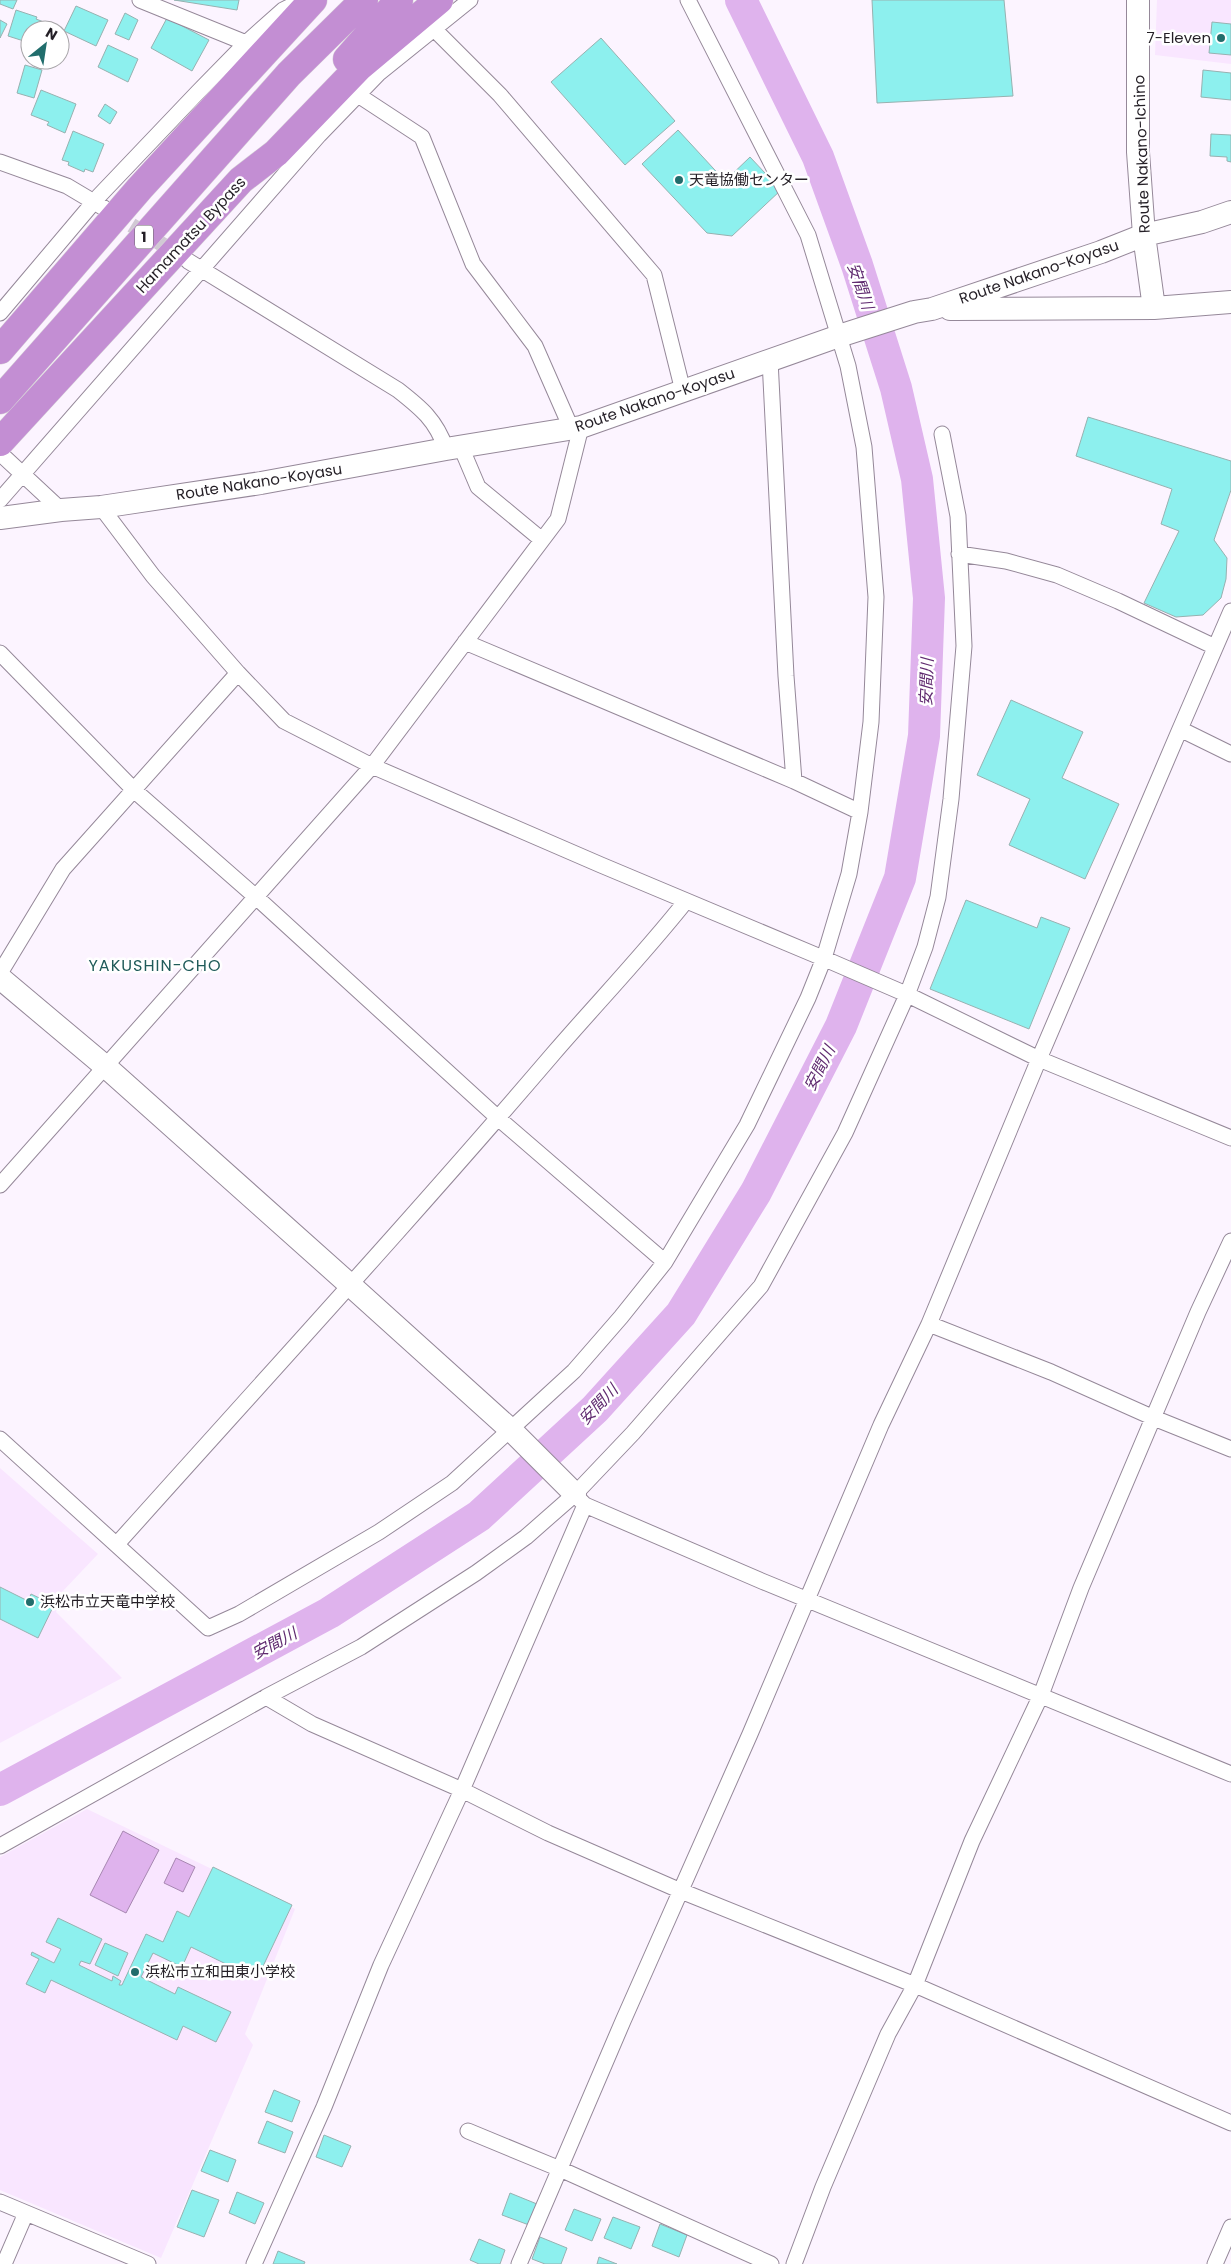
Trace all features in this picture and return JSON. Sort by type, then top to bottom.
[{"type":"highway","name":"1","points":[[0,350],[140,188],[313,0]]},
{"type":"highway","name":"Hamamatsu Bypass","points":[[0,400],[289,74],[364,0]]},
{"type":"highway","name":"1","points":[[241,180],[399,0]]},
{"type":"highway","name":"Hamamatsu Bypass","points":[[1,448],[241,180],[276,154],[358,67],[439,0]]},
{"type":"main road","name":"Route Nakano-Ichino","points":[[1138,0],[1138,152],[1144,235],[1154,308]]},
{"type":"main road","name":"Route Nakano-Koyasu","points":[[0,518],[101,507],[261,484],[454,448],[576,428],[843,335],[923,311],[1101,252],[1144,235],[1202,222],[1231,212]]},
{"type":"main road","points":[[923,311],[1154,308],[1231,302]]},
{"type":"main road","points":[[0,978],[106,1067],[349,1284],[511,1431],[578,1497]]},
{"type":"street","points":[[140,0],[246,43]]},
{"type":"street","points":[[0,313],[246,43],[283,10],[303,0]]},
{"type":"street","points":[[0,500],[143,334],[203,270],[266,194],[358,95],[378,74],[470,0]]},
{"type":"street","points":[[0,1439],[208,1628],[239,1614],[379,1532],[452,1482],[511,1431],[574,1372],[665,1262],[747,1125],[808,998],[825,958],[849,874],[860,812],[871,722],[876,598],[864,447],[843,335],[808,235],[688,0]]},
{"type":"street","points":[[433,28],[500,95],[654,275],[684,391]]},
{"type":"street","points":[[0,1184],[372,766],[558,519],[576,428],[535,346],[472,264],[422,137],[358,95]]},
{"type":"street","points":[[0,162],[67,186],[99,205]]},
{"type":"street","points":[[188,261],[398,390],[426,412],[454,448],[478,487],[542,540]]},
{"type":"street","points":[[770,360],[786,676],[794,781]]},
{"type":"street","points":[[0,1846],[361,1646],[476,1573],[526,1537],[578,1497],[761,1286],[845,1133],[907,995],[925,947],[938,897],[951,798],[964,646],[958,516],[942,434]]},
{"type":"street","points":[[1,448],[22,476],[61,510]]},
{"type":"street","points":[[101,507],[152,576],[238,673],[284,720],[372,766],[686,901],[825,958],[1039,1058],[1231,1138]]},
{"type":"street","points":[[960,554],[1006,561],[1058,575],[1215,647]]},
{"type":"street","points":[[519,2264],[622,2021],[681,1891],[881,1424],[929,1324],[1039,1058],[1231,611]]},
{"type":"street","points":[[465,642],[794,781],[860,812]]},
{"type":"street","points":[[0,653],[135,791],[256,897],[498,1118],[665,1262]]},
{"type":"street","points":[[0,973],[63,869],[135,791],[238,673]]},
{"type":"street","points":[[1180,730],[1231,754]]},
{"type":"street","points":[[117,1544],[498,1118],[584,1018],[650,946],[686,901]]},
{"type":"street","points":[[794,2264],[823,2187],[888,2034],[915,1985],[972,1841],[1041,1695],[1081,1588],[1198,1312],[1231,1241]]},
{"type":"street","points":[[929,1324],[1051,1372],[1154,1418],[1231,1449]]},
{"type":"street","points":[[578,1497],[806,1600],[1231,1774]]},
{"type":"street","points":[[254,2264],[324,2107],[382,1965],[462,1790],[529,1630],[578,1497]]},
{"type":"street","points":[[266,1697],[312,1724],[462,1790],[548,1833],[681,1891],[915,1985],[1231,2124]]},
{"type":"street","points":[[468,2131],[560,2169],[771,2264]]},
{"type":"street","points":[[0,2202],[148,2264]]},
{"type":"street","points":[[4,2264],[26,2213]]},
{"type":"street","points":[[1214,2264],[1231,2226]]},
{"type":"shaded area","points":[[1157,0],[1231,0],[1231,64],[1155,55]]},
{"type":"shaded area","name":"浜松市立天竜中学校","points":[[0,1468],[98,1554],[62,1592],[56,1612],[122,1678],[0,1743]]},
{"type":"shaded area","name":"浜松市立和田東小学校","points":[[87,1809],[295,1909],[245,2034],[253,2045],[161,2258],[0,2190],[0,1857]]},
{"type":"shaded area","points":[[123,1831],[159,1850],[126,1913],[90,1895]]},
{"type":"shaded area","points":[[176,1858],[195,1867],[183,1892],[164,1883]]},
{"type":"building","points":[[0,0],[17,0],[13,9],[0,4]]},
{"type":"building","points":[[174,0],[239,0],[237,10]]},
{"type":"building","points":[[872,0],[1004,0],[1013,96],[877,103]]},
{"type":"building","points":[[76,6],[108,20],[96,46],[70,34],[69,20]]},
{"type":"building","points":[[16,10],[37,17],[36,19],[39,20],[20,20],[20,40],[8,36]]},
{"type":"building","points":[[125,13],[138,20],[129,40],[115,34]]},
{"type":"building","points":[[167,18],[209,40],[192,71],[151,48]]},
{"type":"building","points":[[0,20],[7,24],[0,38]]},
{"type":"building","name":"7-Eleven","points":[[1212,22],[1231,24],[1231,55],[1209,53]]},
{"type":"building","points":[[601,38],[675,121],[625,165],[551,82]]},
{"type":"building","points":[[108,45],[138,59],[128,82],[98,67]]},
{"type":"building","points":[[24,70],[42,70],[34,98],[17,93]]},
{"type":"building","points":[[1203,70],[1231,73],[1231,100],[1201,97]]},
{"type":"building","points":[[41,90],[76,104],[65,133],[47,125],[49,122],[31,115]]},
{"type":"building","points":[[105,104],[117,112],[110,124],[98,116]]},
{"type":"building","points":[[678,130],[725,181],[750,157],[781,190],[732,236],[707,233],[642,164]]},
{"type":"building","points":[[73,131],[104,144],[93,172],[85,169],[84,172],[68,165],[69,162],[62,160]]},
{"type":"building","points":[[1211,134],[1231,135],[1231,162],[1227,161],[1227,157],[1210,156]]},
{"type":"building","points":[[1088,417],[1231,461],[1231,490],[1214,540],[1227,558],[1226,579],[1221,598],[1203,615],[1176,617],[1144,603],[1179,531],[1161,524],[1172,489],[1076,456]]},
{"type":"building","points":[[1011,700],[1083,732],[1062,778],[1119,804],[1085,879],[1009,845],[1030,799],[977,775]]},
{"type":"building","points":[[966,900],[1037,928],[1041,917],[1070,928],[1029,1029],[930,989]]},
{"type":"building","points":[[0,1587],[28,1601],[31,1594],[54,1605],[38,1638],[0,1619]]},
{"type":"building","points":[[213,1867],[292,1905],[257,1979],[191,1947],[182,1967],[153,1953],[141,1977],[175,1994],[178,1987],[231,2012],[216,2042],[183,2026],[177,2040],[51,1980],[45,1993],[26,1984],[39,1959],[31,1955],[32,1952],[54,1963],[61,1949],[46,1942],[58,1918],[102,1939],[90,1964],[81,1961],[79,1965],[112,1981],[113,1976],[121,1981],[119,1985],[122,1985],[146,1934],[163,1942],[177,1911],[189,1917]]},
{"type":"building","points":[[105,1943],[128,1953],[118,1976],[95,1965]]},
{"type":"building","points":[[274,2090],[300,2101],[292,2122],[265,2112]]},
{"type":"building","points":[[267,2121],[293,2132],[285,2153],[258,2143]]},
{"type":"building","points":[[324,2135],[351,2146],[342,2167],[316,2157]]},
{"type":"building","points":[[210,2150],[236,2160],[228,2182],[201,2171]]},
{"type":"building","points":[[192,2190],[219,2200],[204,2237],[177,2227]]},
{"type":"building","points":[[237,2192],[264,2203],[255,2224],[229,2213]]},
{"type":"building","points":[[510,2193],[537,2204],[529,2225],[502,2215]]},
{"type":"building","points":[[574,2209],[601,2219],[592,2241],[565,2230]]},
{"type":"building","points":[[613,2217],[640,2227],[631,2249],[604,2238]]},
{"type":"building","points":[[660,2224],[687,2235],[679,2257],[652,2246]]},
{"type":"building","points":[[540,2237],[567,2248],[561,2264],[545,2264],[532,2259]]},
{"type":"building","points":[[479,2239],[505,2250],[500,2264],[479,2264],[470,2260]]},
{"type":"building","points":[[278,2251],[305,2262],[304,2264],[273,2264]]},
{"type":"building","points":[[599,2257],[617,2264],[597,2264]]},
{"type":"waterway","name":"安間川","points":[[0,1790],[329,1613],[479,1516],[595,1409],[681,1314],[756,1192],[841,1026],[900,878],[924,736],[929,598],[917,479],[896,388],[857,265],[818,157],[741,0]]},
{"type":"tunnel","points":[[112,213],[179,255]]},
{"type":"place","name":"7-Eleven","points":[[1221,38]]},
{"type":"place","name":"天竜協働センター","points":[[679,180]]},
{"type":"place","name":"浜松市立天竜中学校","points":[[30,1602]]},
{"type":"place","name":"浜松市立和田東小学校","points":[[135,1972]]},
{"type":"district","name":"YAKUSHIN-CHO","points":[[155,965]]}]
